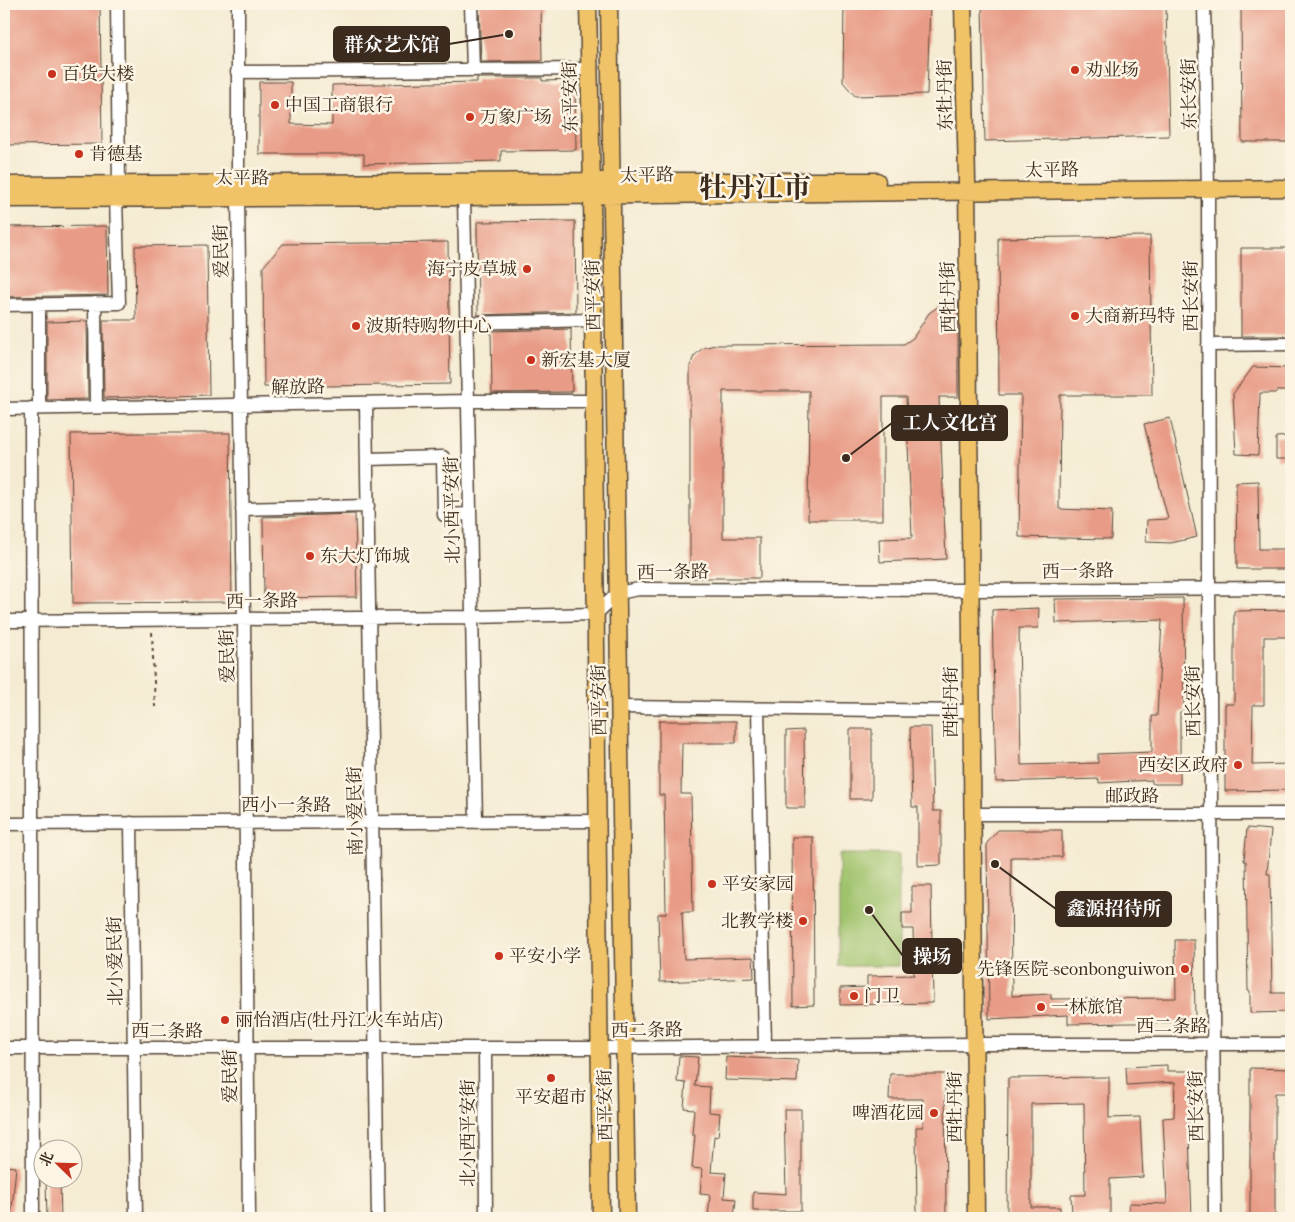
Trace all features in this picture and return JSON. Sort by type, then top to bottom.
[{"type":"main road","name":"东平安街","points":[[588,4],[591,189]]},
{"type":"main road","points":[[609,4],[612,188]]},
{"type":"main road","name":"东牡丹街","points":[[963,4],[967,186]]},
{"type":"main road","name":"太平路","points":[[238,190],[464,197],[612,188],[1208,183],[1291,176]]},
{"type":"main road","name":"太平路","points":[[1208,183],[1291,188]]},
{"type":"main road","name":"太平路","points":[[4,185],[118,191],[591,189]]},
{"type":"main road","name":"西牡丹街","points":[[967,186],[976,1218]]},
{"type":"main road","name":"西平安街","points":[[612,188],[627,1218]]},
{"type":"main road","name":"西平安街","points":[[591,189],[601,1218]]},
{"type":"main road","name":"太平路","points":[[4,199],[118,191]]},
{"type":"street","points":[[4,305],[119,303],[117,4]]},
{"type":"street","name":"爱民街","points":[[238,4],[238,190],[249,1218]]},
{"type":"street","points":[[471,4],[473,70]]},
{"type":"street","name":"东长安街","points":[[1204,4],[1208,183]]},
{"type":"street","points":[[238,72],[589,69]]},
{"type":"street","name":"西长安街","points":[[1208,183],[1209,588],[1215,1218]]},
{"type":"street","name":"北小西平安街","points":[[464,197],[476,822]]},
{"type":"street","points":[[95,303],[96,407]]},
{"type":"street","points":[[33,1218],[32,621],[35,408],[39,304]]},
{"type":"street","points":[[466,323],[593,320]]},
{"type":"street","points":[[1208,345],[1291,344]]},
{"type":"street","name":"解放路","points":[[4,409],[594,401]]},
{"type":"street","name":"南小爱民街","points":[[366,403],[378,1218]]},
{"type":"street","points":[[367,459],[443,456],[444,515],[470,514]]},
{"type":"street","points":[[242,509],[368,506]]},
{"type":"street","name":"西一条路","points":[[4,621],[596,614],[618,593],[639,588],[970,590],[1291,588]]},
{"type":"street","points":[[619,707],[971,711]]},
{"type":"street","points":[[758,709],[765,1046]]},
{"type":"street","name":"邮政路","points":[[972,814],[1291,814]]},
{"type":"street","name":"西小一条路","points":[[4,824],[598,821]]},
{"type":"street","name":"北小爱民街","points":[[130,823],[136,1218]]},
{"type":"street","name":"西二条路","points":[[4,1048],[600,1048],[974,1044],[1291,1044]]},
{"type":"street","name":"北小西平安街","points":[[485,1048],[486,1218]]},
{"type":"path","points":[[152,620],[155,707]]},
{"type":"green space","points":[[839,854],[899,854],[899,966],[839,966]]},
{"type":"building","name":"百货大楼","points":[[4,4],[100,4],[102,144],[4,145]]},
{"type":"building","points":[[479,4],[541,4],[542,61],[481,62]]},
{"type":"building","points":[[844,4],[930,4],[927,94],[855,96],[843,82]]},
{"type":"building","name":"劝业场","points":[[982,4],[1166,4],[1169,136],[985,141]]},
{"type":"building","points":[[1241,4],[1291,4],[1291,142],[1242,142]]},
{"type":"building","name":"万象广场","points":[[477,78],[542,78],[542,81],[575,80],[576,150],[501,151],[501,161],[364,164],[364,154],[259,154],[259,82],[291,82],[291,124],[332,125],[332,85],[477,82]]},
{"type":"building","name":"海宁皮草城","points":[[575,221],[576,312],[478,315],[477,222]]},
{"type":"building","points":[[107,226],[108,295],[4,297],[4,227]]},
{"type":"building","name":"大商新玛特","points":[[1150,236],[1152,395],[1060,395],[1059,509],[1112,511],[1111,539],[1019,537],[1021,395],[999,395],[998,238]]},
{"type":"building","name":"波斯特购物中心","points":[[448,242],[450,384],[264,387],[263,267],[283,244]]},
{"type":"building","points":[[207,245],[209,395],[104,398],[103,320],[136,320],[135,246]]},
{"type":"building","points":[[1241,248],[1291,248],[1291,336],[1241,336]]},
{"type":"building","points":[[949,302],[958,302],[958,397],[939,397],[946,559],[880,562],[879,539],[912,538],[906,397],[883,397],[883,520],[808,520],[809,391],[723,391],[723,538],[760,538],[760,578],[690,578],[690,366],[694,356],[703,348],[715,345],[904,344],[913,338],[929,313]]},
{"type":"building","points":[[87,321],[88,399],[47,400],[47,322]]},
{"type":"building","name":"新宏基大厦","points":[[571,329],[572,392],[492,393],[491,331]]},
{"type":"building","points":[[1253,367],[1291,368],[1291,391],[1260,393],[1258,455],[1236,454],[1233,394]]},
{"type":"building","points":[[1170,418],[1197,537],[1171,543],[1146,542],[1147,520],[1168,519],[1144,424]]},
{"type":"building","points":[[230,433],[232,602],[73,603],[71,434]]},
{"type":"building","points":[[1291,436],[1291,459],[1276,459],[1276,437]]},
{"type":"building","points":[[1258,481],[1259,549],[1291,549],[1291,569],[1237,569],[1236,482]]},
{"type":"building","name":"东大灯饰城","points":[[355,514],[357,597],[264,598],[263,517]]},
{"type":"building","points":[[1183,598],[1184,711],[1180,712],[1180,784],[1152,784],[1152,780],[1099,783],[1099,779],[996,782],[992,610],[1039,608],[1038,628],[1019,628],[1021,765],[1098,763],[1098,754],[1152,752],[1152,716],[1157,716],[1162,620],[1056,623],[1055,599]]},
{"type":"building","points":[[1291,610],[1291,637],[1264,637],[1264,705],[1253,705],[1252,765],[1291,764],[1291,790],[1225,791],[1225,704],[1234,704],[1234,611]]},
{"type":"building","points":[[659,721],[736,721],[736,743],[682,743],[681,794],[691,794],[693,912],[682,912],[684,959],[753,957],[754,978],[660,982],[658,914],[666,914],[664,795],[659,795]]},
{"type":"building","points":[[910,727],[931,727],[933,811],[941,811],[941,865],[918,866],[918,807],[912,807]]},
{"type":"building","points":[[850,729],[872,729],[872,799],[850,799]]},
{"type":"building","points":[[804,730],[805,808],[786,808],[786,731]]},
{"type":"building","points":[[1247,828],[1271,830],[1267,874],[1270,874],[1272,993],[1291,993],[1291,1012],[1250,1013],[1246,861],[1244,861]]},
{"type":"building","points":[[998,830],[1062,830],[1062,857],[1011,857],[1012,996],[1051,994],[1051,999],[1176,998],[1175,940],[1194,940],[1195,1022],[1068,1024],[1068,1015],[989,1019],[987,843]]},
{"type":"building","name":"北教学楼","points":[[792,837],[813,837],[814,1005],[793,1006]]},
{"type":"building","points":[[912,886],[931,886],[933,1003],[840,1005],[840,988],[867,987],[867,976],[914,975],[913,929],[902,929],[902,913],[912,913]]},
{"type":"building","points":[[679,1056],[698,1057],[695,1086],[710,1087],[709,1112],[720,1113],[718,1137],[714,1136],[711,1172],[726,1173],[724,1198],[736,1199],[734,1218],[708,1218],[710,1195],[700,1194],[702,1169],[692,1168],[695,1135],[692,1135],[694,1109],[684,1108],[686,1083],[677,1082]]},
{"type":"building","points":[[726,1057],[798,1060],[797,1082],[725,1080]]},
{"type":"building","points":[[1167,1065],[1167,1071],[1193,1071],[1192,1109],[1188,1108],[1192,1218],[1128,1218],[1129,1203],[1167,1204],[1163,1118],[1174,1117],[1175,1082],[1127,1085],[1126,1067]]},
{"type":"building","points":[[1250,1068],[1291,1069],[1291,1093],[1275,1093],[1275,1218],[1250,1218]]},
{"type":"building","points":[[890,1074],[945,1074],[946,1218],[917,1218],[916,1127],[923,1127],[923,1099],[889,1099]]},
{"type":"building","points":[[1109,1077],[1109,1118],[1140,1117],[1143,1177],[1110,1179],[1110,1215],[1072,1215],[1071,1195],[1085,1195],[1084,1103],[1031,1104],[1031,1207],[1060,1207],[1060,1218],[1007,1218],[1008,1078]]},
{"type":"building","points":[[784,1109],[801,1109],[801,1211],[753,1211],[753,1192],[786,1194]]},
{"type":"building","points":[[4,1166],[16,1167],[11,1218],[4,1218]]},
{"type":"building","points":[[46,1190],[60,1190],[61,1218],[47,1218]]},
{"type":"place","name":"群众艺术馆","points":[[509,34]]},
{"type":"place","name":"劝业场","points":[[1075,70]]},
{"type":"place","name":"百货大楼","points":[[52,74]]},
{"type":"place","name":"中国工商银行","points":[[275,105]]},
{"type":"place","name":"万象广场","points":[[470,117]]},
{"type":"place","name":"肯德基","points":[[79,154]]},
{"type":"place","name":"海宁皮草城","points":[[527,269]]},
{"type":"place","name":"大商新玛特","points":[[1075,316]]},
{"type":"place","name":"波斯特购物中心","points":[[356,326]]},
{"type":"place","name":"新宏基大厦","points":[[531,360]]},
{"type":"place","name":"工人文化宫","points":[[846,458]]},
{"type":"place","name":"东大灯饰城","points":[[310,556]]},
{"type":"place","name":"西安区政府","points":[[1238,765]]},
{"type":"place","name":"鑫源招待所","points":[[995,864]]},
{"type":"place","name":"平安家园","points":[[712,884]]},
{"type":"place","name":"操场","points":[[869,910]]},
{"type":"place","name":"北教学楼","points":[[803,921]]},
{"type":"place","name":"平安小学","points":[[499,956]]},
{"type":"place","name":"先锋医院-seonbonguiwon","points":[[1185,969]]},
{"type":"place","name":"门卫","points":[[854,996]]},
{"type":"place","name":"一林旅馆","points":[[1041,1007]]},
{"type":"place","name":"丽怡酒店(牡丹江火车站店)","points":[[225,1020]]},
{"type":"place","name":"平安超市","points":[[551,1078]]},
{"type":"place","name":"啤酒花园","points":[[934,1113]]},
{"type":"district","name":"牡丹江市","points":[[755,187]]}]
